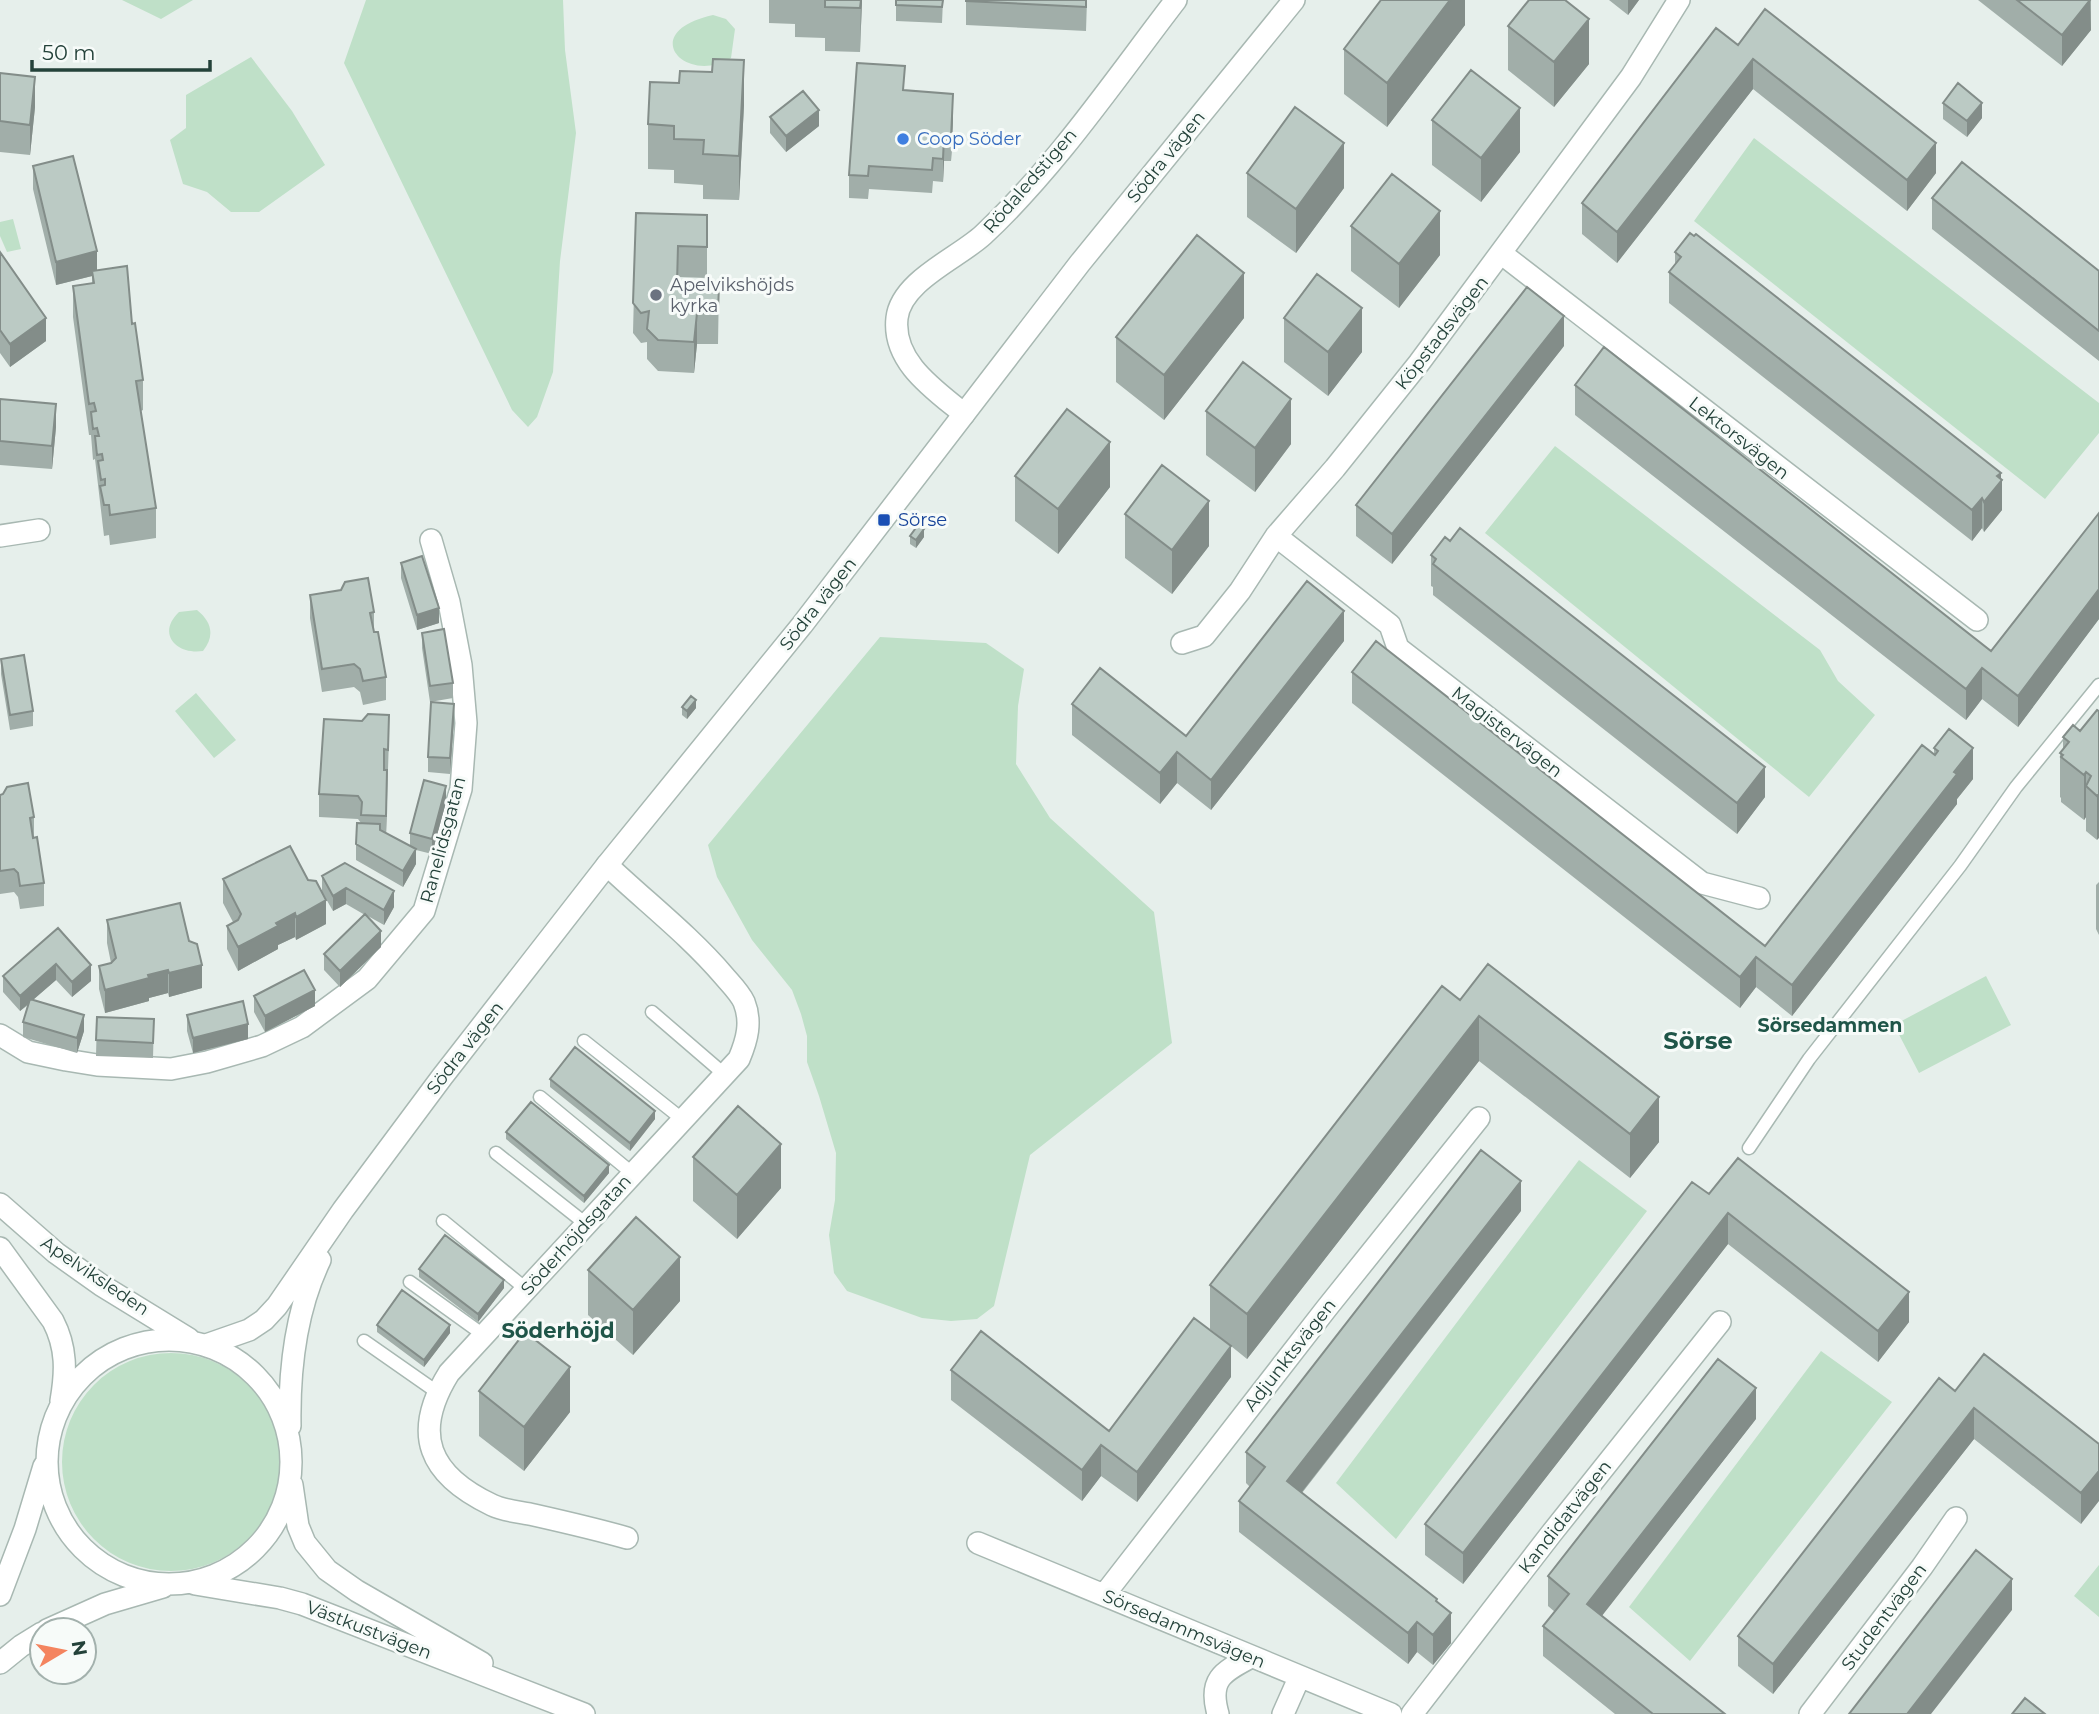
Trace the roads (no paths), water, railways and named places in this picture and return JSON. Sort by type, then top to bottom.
[{"type":"street","name":"Rödaledstigen","points":[[964,414],[929,386],[901,350],[897,318],[904,299],[914,287],[981,237],[1013,206],[1176,0]]},
{"type":"street","name":"Södra vägen","points":[[200,1344],[236,1336],[264,1320],[277,1306],[343,1210],[442,1077],[607,865],[802,625],[1097,242],[1294,0]]},
{"type":"street","name":"Köpstadsvägen","points":[[1182,643],[1205,636],[1240,591],[1276,536],[1335,468],[1502,254],[1631,77],[1679,0]]},
{"type":"street","name":"Lektorsvägen","points":[[1502,254],[1978,620]]},
{"type":"street","points":[[0,536],[39,530]]},
{"type":"street","name":"Magistervägen","points":[[1276,536],[1390,625],[1398,648],[1702,883],[1759,898]]},
{"type":"street","name":"Ranelidsgatan","points":[[0,1035],[28,1052],[66,1060],[97,1065],[171,1069],[206,1062],[272,1041],[302,1027],[367,979],[424,911],[461,789],[466,723],[461,665],[449,602],[431,540]]},
{"type":"street","name":"Söderhöjdsgatan","points":[[607,865],[710,960],[744,1002],[749,1033],[739,1059],[449,1373],[437,1392],[430,1412],[432,1451],[454,1483],[494,1506],[627,1538]]},
{"type":"street","name":"Adjunktsvägen","points":[[1104,1595],[1284,1362],[1479,1118]]},
{"type":"street","name":"Apelviksleden","points":[[0,1204],[56,1253],[101,1285],[200,1344]]},
{"type":"street","name":"Södra vägen","points":[[290,1445],[293,1351],[300,1319],[308,1288],[343,1210]]},
{"type":"street","points":[[0,1248],[60,1333],[66,1364],[60,1406]]},
{"type":"street","name":"Kandidatvägen","points":[[1412,1714],[1720,1322]]},
{"type":"street","points":[[0,1595],[25,1530],[47,1457],[53,1423],[60,1406],[80,1378],[121,1349],[158,1341],[200,1344],[234,1359],[263,1384],[282,1416],[290,1445],[291,1475],[284,1505],[277,1520],[257,1547],[216,1575],[182,1583],[134,1579],[101,1564],[87,1553],[69,1532],[56,1509],[47,1475],[47,1457]]},
{"type":"street","name":"Västkustvägen","points":[[291,1475],[298,1526],[305,1543],[327,1570],[356,1591],[545,1698]]},
{"type":"street","name":"Studentvägen","points":[[1810,1714],[1956,1518]]},
{"type":"street","name":"Sörsedammsvägen","points":[[978,1544],[1391,1714]]},
{"type":"street","name":"Västkustvägen","points":[[78,1616],[105,1604],[182,1583],[280,1598],[302,1604],[584,1714]]},
{"type":"street","points":[[0,1663],[28,1642]]},
{"type":"street","points":[[1218,1714],[1214,1689],[1220,1676],[1251,1657]]},
{"type":"street","points":[[1283,1714],[1299,1678]]},
{"type":"lane","points":[[1749,1148],[1809,1059],[1959,866],[2016,787],[2099,685]]},
{"type":"lane","points":[[652,1012],[724,1074]]},
{"type":"lane","points":[[584,1041],[682,1119]]},
{"type":"lane","points":[[540,1097],[632,1173]]},
{"type":"lane","points":[[496,1153],[586,1224]]},
{"type":"lane","points":[[443,1221],[526,1289]]},
{"type":"lane","points":[[410,1282],[485,1336]]},
{"type":"lane","points":[[364,1341],[437,1392]]},
{"type":"place","name":"Coop Söder","points":[[903,139]]},
{"type":"place","name":"Apelvikshöjds kyrka","points":[[656,295]]},
{"type":"place","name":"Sörse","points":[[884,520]]},
{"type":"district","name":"Sörsedammen","points":[[1830,1025]]},
{"type":"district","name":"Sörse","points":[[1698,1040]]},
{"type":"district","name":"Söderhöjd","points":[[558,1330]]}]
